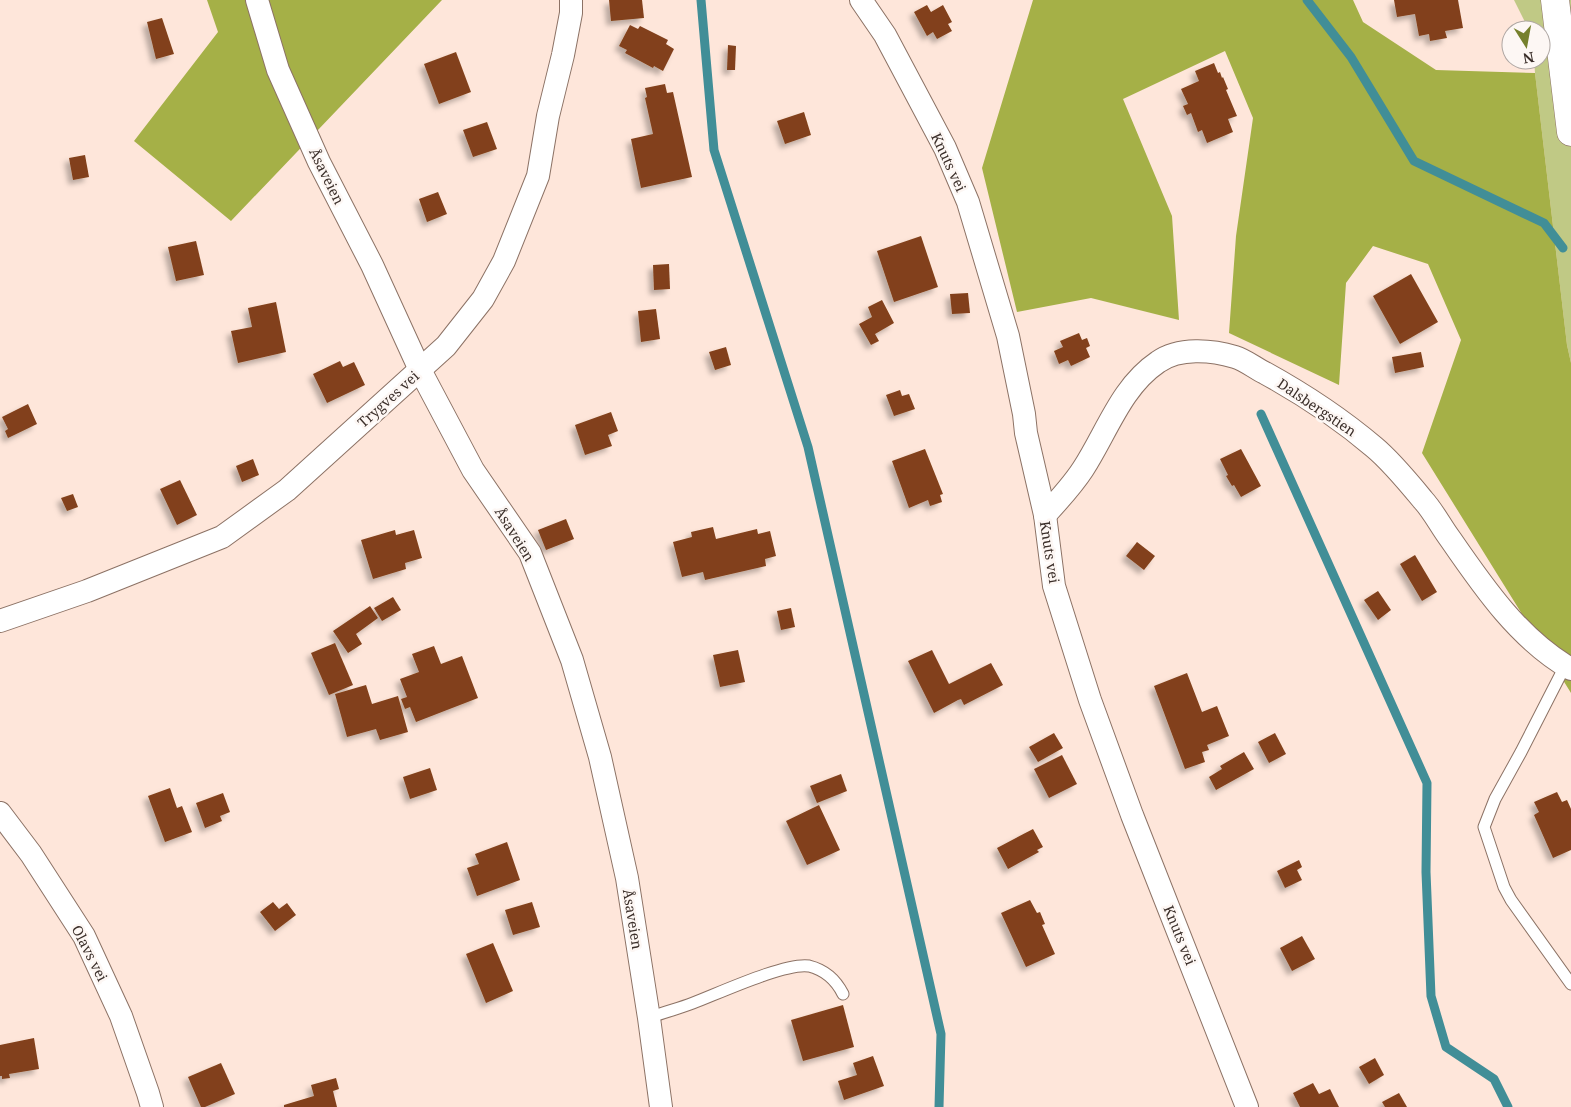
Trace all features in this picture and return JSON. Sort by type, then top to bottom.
[{"type":"main road","points":[[1555,0],[1571,132]]},
{"type":"street","name":"Åsaveien","points":[[257,0],[278,70],[318,162],[372,265],[420,370],[473,470],[530,552],[572,660],[600,757],[627,878],[649,1018],[660,1107]]},
{"type":"street","name":"Trygves vei","points":[[0,621],[86,591],[222,537],[287,490],[446,346],[483,299],[504,261],[538,176],[548,116],[565,47],[571,13],[571,0]]},
{"type":"street","name":"Knuts vei","points":[[861,0],[885,35],[945,148],[968,202],[1008,336],[1044,516],[1054,586],[1090,700],[1132,815],[1247,1107]]},
{"type":"street","name":"Dalsbergstien","points":[[1044,516],[1083,469],[1133,385],[1157,363],[1166,357],[1192,351],[1218,353],[1237,358],[1312,401],[1376,448],[1425,502],[1450,539],[1508,615],[1535,643],[1568,668]]},
{"type":"street","name":"Olavs vei","points":[[0,814],[31,854],[84,936],[121,1016],[152,1107]]},
{"type":"lane","points":[[1568,668],[1495,799],[1484,827],[1504,887],[1511,900],[1571,984]]},
{"type":"lane","points":[[649,1018],[771,973],[798,966],[808,966],[830,976],[838,984],[843,994]]},
{"type":"green space","points":[[207,0],[442,0],[231,221],[134,141],[218,32]]},
{"type":"green space","points":[[1033,0],[1353,0],[1363,22],[1436,70],[1535,73],[1567,345],[1571,363],[1571,693],[1422,453],[1461,340],[1428,264],[1373,246],[1346,283],[1339,385],[1229,333],[1236,236],[1253,118],[1225,51],[1123,99],[1172,216],[1179,320],[1091,298],[1017,312],[982,168]]},
{"type":"green space","points":[[1514,0],[1571,0],[1571,363],[1567,345],[1535,70],[1551,70],[1551,20],[1524,20]]},
{"type":"building","points":[[609,0],[642,0],[644,18],[611,21]]},
{"type":"building","points":[[1394,0],[1458,0],[1463,28],[1445,31],[1447,38],[1430,41],[1429,34],[1419,36],[1415,14],[1397,17]]},
{"type":"building","points":[[927,5],[931,12],[943,5],[952,22],[948,24],[952,31],[937,39],[933,32],[927,36],[914,12]]},
{"type":"building","points":[[162,18],[174,54],[156,59],[147,22]]},
{"type":"building","points":[[630,25],[638,29],[640,26],[668,40],[666,44],[674,49],[663,71],[654,66],[653,68],[625,53],[627,50],[619,46]]},
{"type":"building","points":[[728,45],[736,46],[735,70],[727,70]]},
{"type":"building","points":[[456,52],[471,92],[439,104],[424,64]]},
{"type":"building","points":[[1214,63],[1218,73],[1220,72],[1223,77],[1228,89],[1226,90],[1237,116],[1228,119],[1233,132],[1207,143],[1202,130],[1198,132],[1191,113],[1187,115],[1183,106],[1188,104],[1181,89],[1199,81],[1195,71]]},
{"type":"building","points":[[665,84],[667,93],[673,92],[692,177],[641,188],[631,139],[653,134],[645,98],[647,97],[645,88]]},
{"type":"building","points":[[804,112],[811,135],[785,144],[777,121]]},
{"type":"building","points":[[487,122],[497,149],[473,157],[463,130]]},
{"type":"building","points":[[85,155],[89,177],[73,180],[69,158]]},
{"type":"building","points":[[438,192],[447,214],[427,222],[419,199]]},
{"type":"building","points":[[921,236],[938,287],[894,302],[877,251]]},
{"type":"building","points":[[196,241],[204,275],[176,281],[168,247]]},
{"type":"building","points":[[669,264],[670,289],[654,290],[653,265]]},
{"type":"building","points":[[1411,274],[1438,322],[1400,344],[1373,296]]},
{"type":"building","points":[[968,293],[970,313],[952,314],[950,294]]},
{"type":"building","points":[[882,300],[894,323],[875,334],[879,341],[871,345],[859,324],[872,317],[868,307]]},
{"type":"building","points":[[276,302],[286,352],[238,363],[231,331],[252,327],[248,308]]},
{"type":"building","points":[[656,309],[660,339],[641,342],[638,311]]},
{"type":"building","points":[[1079,333],[1082,340],[1087,338],[1090,346],[1086,348],[1090,357],[1071,366],[1068,360],[1059,364],[1054,351],[1063,347],[1060,341]]},
{"type":"building","points":[[726,347],[731,365],[715,370],[709,352]]},
{"type":"building","points":[[1421,352],[1424,367],[1395,373],[1392,357]]},
{"type":"building","points":[[340,361],[343,367],[354,362],[365,385],[327,403],[313,374]]},
{"type":"building","points":[[900,390],[902,396],[909,394],[915,409],[894,416],[886,395]]},
{"type":"building","points":[[28,404],[37,424],[8,438],[5,431],[8,429],[2,417]]},
{"type":"building","points":[[611,412],[618,431],[608,435],[612,446],[585,455],[575,425]]},
{"type":"building","points":[[925,449],[943,494],[940,495],[942,502],[930,506],[928,500],[909,508],[892,461]]},
{"type":"building","points":[[1241,449],[1261,486],[1241,497],[1226,476],[1228,475],[1220,459]]},
{"type":"building","points":[[253,459],[259,475],[242,482],[236,466]]},
{"type":"building","points":[[180,480],[197,515],[177,525],[160,489]]},
{"type":"building","points":[[73,494],[78,507],[67,511],[61,498]]},
{"type":"building","points":[[566,519],[574,539],[546,550],[538,530]]},
{"type":"building","points":[[713,527],[716,539],[757,529],[758,534],[770,531],[776,556],[765,559],[766,566],[705,580],[703,572],[682,577],[673,542],[692,537],[691,532]]},
{"type":"building","points":[[395,530],[396,535],[414,530],[422,558],[405,563],[406,569],[373,579],[361,540]]},
{"type":"building","points":[[1137,542],[1155,556],[1144,570],[1126,556]]},
{"type":"building","points":[[1415,555],[1437,592],[1422,601],[1400,564]]},
{"type":"building","points":[[1378,591],[1391,610],[1378,620],[1364,600]]},
{"type":"building","points":[[393,597],[401,610],[382,621],[374,608]]},
{"type":"building","points":[[370,606],[378,618],[356,634],[362,644],[348,653],[333,631]]},
{"type":"building","points":[[791,608],[795,627],[781,630],[777,611]]},
{"type":"building","points":[[335,643],[353,685],[329,695],[311,653]]},
{"type":"building","points":[[434,646],[441,664],[462,656],[478,698],[416,722],[410,707],[405,709],[401,699],[407,697],[400,679],[419,672],[412,654]]},
{"type":"building","points":[[738,650],[745,682],[720,687],[713,655]]},
{"type":"building","points":[[932,650],[949,684],[991,663],[1003,685],[964,705],[961,699],[934,713],[908,661]]},
{"type":"building","points":[[1187,673],[1202,712],[1217,706],[1229,736],[1207,745],[1209,750],[1202,752],[1205,762],[1185,769],[1154,686]]},
{"type":"building","points":[[366,685],[372,704],[398,696],[408,732],[380,740],[376,729],[347,737],[335,694]]},
{"type":"building","points":[[1054,733],[1063,748],[1038,762],[1029,747]]},
{"type":"building","points":[[1275,733],[1286,754],[1269,763],[1258,742]]},
{"type":"building","points":[[1244,752],[1254,769],[1216,790],[1209,777],[1222,769],[1220,766]]},
{"type":"building","points":[[1062,755],[1077,784],[1049,798],[1034,769]]},
{"type":"building","points":[[430,768],[437,790],[410,799],[403,777]]},
{"type":"building","points":[[841,774],[847,791],[817,803],[810,786]]},
{"type":"building","points":[[170,788],[177,808],[182,806],[192,832],[165,842],[148,796]]},
{"type":"building","points":[[1557,792],[1562,802],[1567,800],[1571,809],[1571,850],[1553,858],[1534,815],[1539,812],[1534,802]]},
{"type":"building","points":[[223,793],[230,812],[220,816],[222,821],[205,828],[196,803]]},
{"type":"building","points":[[819,805],[840,850],[807,865],[786,821]]},
{"type":"building","points":[[1033,829],[1043,847],[1037,850],[1039,852],[1008,869],[997,848]]},
{"type":"building","points":[[507,842],[520,880],[477,896],[467,868],[479,864],[475,854]]},
{"type":"building","points":[[1299,860],[1302,867],[1297,870],[1302,880],[1285,888],[1277,871]]},
{"type":"building","points":[[1030,900],[1037,913],[1040,912],[1045,924],[1042,925],[1055,954],[1026,967],[1001,913]]},
{"type":"building","points":[[273,902],[279,909],[287,903],[296,915],[275,931],[260,912]]},
{"type":"building","points":[[532,902],[540,927],[513,935],[505,910]]},
{"type":"building","points":[[1302,936],[1315,959],[1292,971],[1280,948]]},
{"type":"building","points":[[493,943],[513,991],[486,1003],[466,954]]},
{"type":"building","points":[[843,1005],[854,1047],[803,1061],[791,1020]]},
{"type":"building","points":[[34,1038],[39,1069],[9,1074],[10,1078],[2,1079],[2,1076],[0,1076],[0,1045]]},
{"type":"building","points":[[873,1056],[884,1086],[844,1100],[838,1081],[857,1075],[853,1063]]},
{"type":"building","points":[[1375,1058],[1384,1075],[1369,1084],[1359,1067]]},
{"type":"building","points":[[221,1063],[235,1094],[201,1107],[188,1077]]},
{"type":"building","points":[[336,1078],[339,1089],[333,1091],[337,1107],[284,1107],[284,1105],[314,1096],[311,1085]]},
{"type":"building","points":[[1313,1083],[1319,1094],[1330,1089],[1339,1107],[1300,1107],[1293,1093]]},
{"type":"building","points":[[1399,1093],[1407,1107],[1385,1107],[1382,1102]]},
{"type":"waterway","points":[[701,0],[714,150],[808,447],[941,1034],[939,1107]]},
{"type":"waterway","points":[[1307,0],[1351,57],[1414,161],[1544,223],[1563,248]]},
{"type":"waterway","points":[[1261,414],[1427,783],[1426,872],[1431,996],[1446,1047],[1494,1079],[1508,1107]]}]
